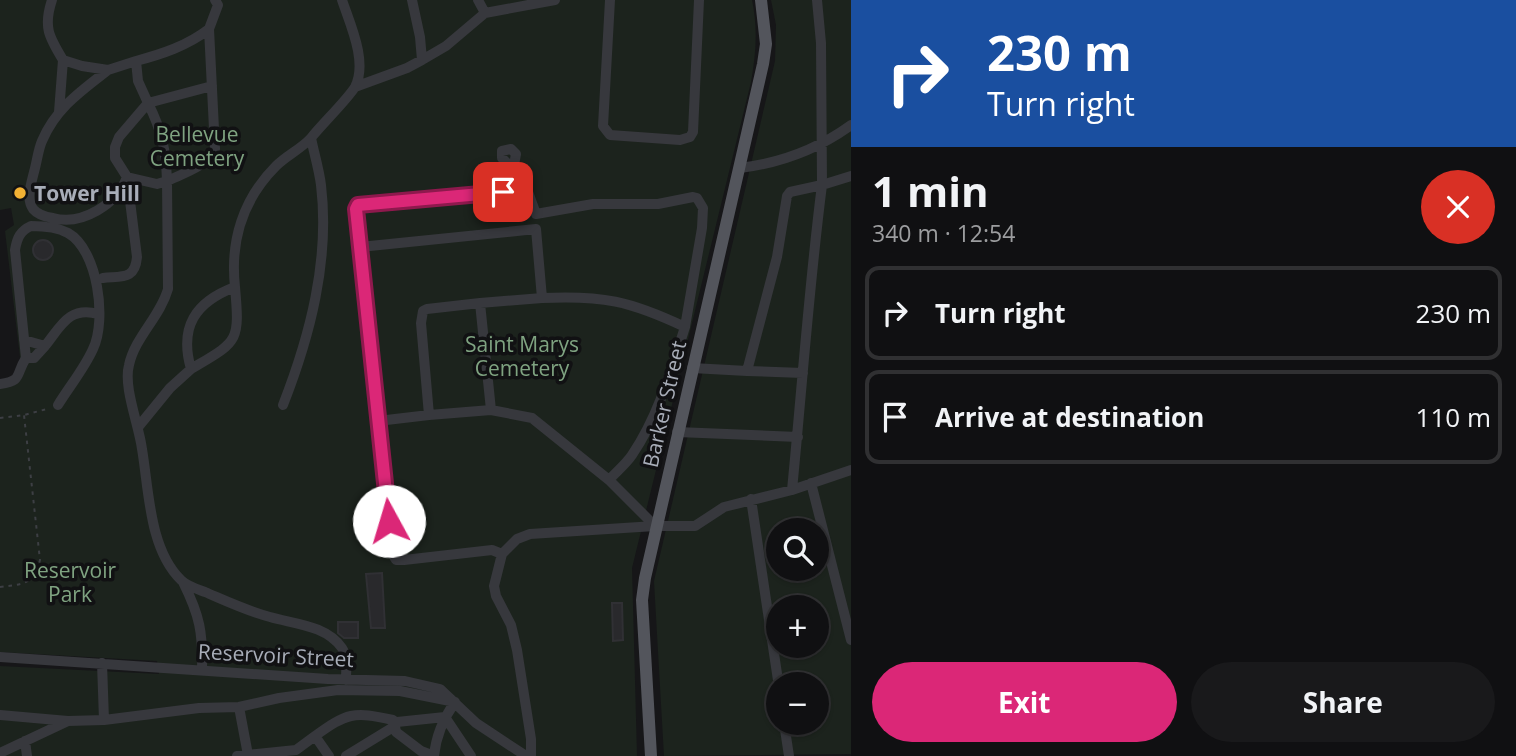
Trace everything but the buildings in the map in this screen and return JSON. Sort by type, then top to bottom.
[{"type":"main road","name":"Barker Street","points":[[651,756],[642,600],[655,526],[763,64],[766,44],[761,0]]},
{"type":"street","points":[[52,0],[47,30],[64,60],[59,112]]},
{"type":"street","points":[[139,426],[170,388],[191,369],[231,345],[237,332],[238,321],[234,253],[243,213],[256,190],[278,164],[311,138],[355,87],[359,70],[358,56],[342,0]]},
{"type":"street","points":[[412,0],[422,60]]},
{"type":"street","points":[[478,0],[485,13]]},
{"type":"street","points":[[355,87],[422,60],[446,46],[485,13],[555,0]]},
{"type":"street","points":[[610,0],[603,126],[610,135],[680,140],[690,137],[693,132],[699,0]]},
{"type":"street","points":[[792,490],[823,166],[821,43],[817,0]]},
{"type":"street","points":[[127,177],[157,184],[202,164],[211,157],[216,139],[209,29],[217,2]]},
{"type":"street","points":[[127,177],[122,190],[97,211],[76,218],[59,220],[43,216],[34,209],[29,196],[41,142],[59,112],[74,96],[108,71],[178,48],[209,29]]},
{"type":"street","points":[[64,60],[108,71]]},
{"type":"street","points":[[136,61],[138,81],[160,126],[164,141],[168,289],[165,301],[134,351],[128,365],[127,378],[139,426],[153,520],[162,552],[196,607],[201,628],[202,670]]},
{"type":"street","points":[[103,278],[125,276],[136,268],[127,177],[115,158],[119,137],[148,103],[212,86]]},
{"type":"street","points":[[740,169],[768,164],[821,144],[851,125]]},
{"type":"street","points":[[283,405],[299,363],[318,284],[322,253],[321,183],[311,138]]},
{"type":"street","points":[[514,166],[536,214],[542,299]]},
{"type":"street","points":[[747,371],[777,257],[787,196],[790,192],[851,176]]},
{"type":"street","points":[[502,554],[492,550],[396,560],[393,555],[356,223],[358,205],[528,192]]},
{"type":"street","points":[[536,214],[593,204],[658,204],[680,198],[697,198],[703,208],[685,327],[670,373],[652,421],[631,457],[609,480]]},
{"type":"street","points":[[0,384],[14,382],[26,358],[15,250],[19,234],[31,226],[57,228],[69,233],[86,250],[96,288],[98,314],[94,348],[58,405]]},
{"type":"street","points":[[360,247],[536,229]]},
{"type":"street","points":[[191,369],[187,356],[187,339],[197,310],[217,294],[234,287]]},
{"type":"street","points":[[429,415],[421,323],[423,311],[427,309],[583,296],[614,300],[648,310],[685,327]]},
{"type":"street","points":[[480,303],[491,410]]},
{"type":"street","points":[[26,358],[34,358],[70,316],[78,311],[98,314]]},
{"type":"street","points":[[24,340],[45,346]]},
{"type":"street","points":[[692,368],[803,373]]},
{"type":"street","points":[[378,421],[491,410],[532,418],[609,480],[655,526]]},
{"type":"street","points":[[677,432],[797,437]]},
{"type":"street","points":[[528,756],[531,738],[517,650],[511,625],[496,596],[494,586],[502,554],[517,539],[530,534],[695,526],[724,506],[792,490],[851,470]]},
{"type":"street","points":[[811,483],[851,640]]},
{"type":"street","points":[[751,499],[777,672]]},
{"type":"street","points":[[183,582],[236,606],[312,627],[332,639],[342,649],[346,661],[346,680]]},
{"type":"street","name":"Reservoir Street","points":[[0,657],[346,680],[405,681],[440,689],[476,723],[528,756]]},
{"type":"street","points":[[102,663],[104,720]]},
{"type":"street","points":[[0,715],[68,721],[104,720],[199,708],[239,707],[279,698],[338,690],[400,691],[455,702],[445,717],[434,756],[410,744],[396,732],[393,720],[346,715],[296,750],[243,755],[239,707]]},
{"type":"street","points":[[346,756],[389,727],[395,726],[397,722],[445,717]]},
{"type":"street","points":[[445,717],[471,756]]},
{"type":"street","points":[[0,753],[68,721]]},
{"type":"street","points":[[786,735],[789,756]]},
{"type":"street","points":[[314,736],[329,756]]},
{"type":"street","points":[[25,741],[27,756]]},
{"type":"path","points":[[0,418],[24,415],[58,405]]},
{"type":"path","points":[[0,587],[24,584],[37,575],[40,560],[24,415]]},
{"type":"green space","points":[[0,0],[752,0],[756,41],[751,82],[632,568],[637,756],[0,756],[0,666],[159,674],[157,661],[0,652],[0,380],[12,379],[20,366],[20,357],[5,231],[14,225],[11,208],[0,210]]},
{"type":"green space","points":[[771,0],[851,0],[851,754],[664,756],[654,581],[775,61],[776,25]]},
{"type":"place","name":"Tower Hill","points":[[20,193]]},
{"type":"route","points":[[389,521],[356,209],[358,205],[503,192]]},
{"type":"park label","name":"Bellevue Cemetery","points":[[197,146]]},
{"type":"park label","name":"Saint Marys Cemetery","points":[[522,356]]},
{"type":"park label","name":"Reservoir Park","points":[[70,582]]}]
